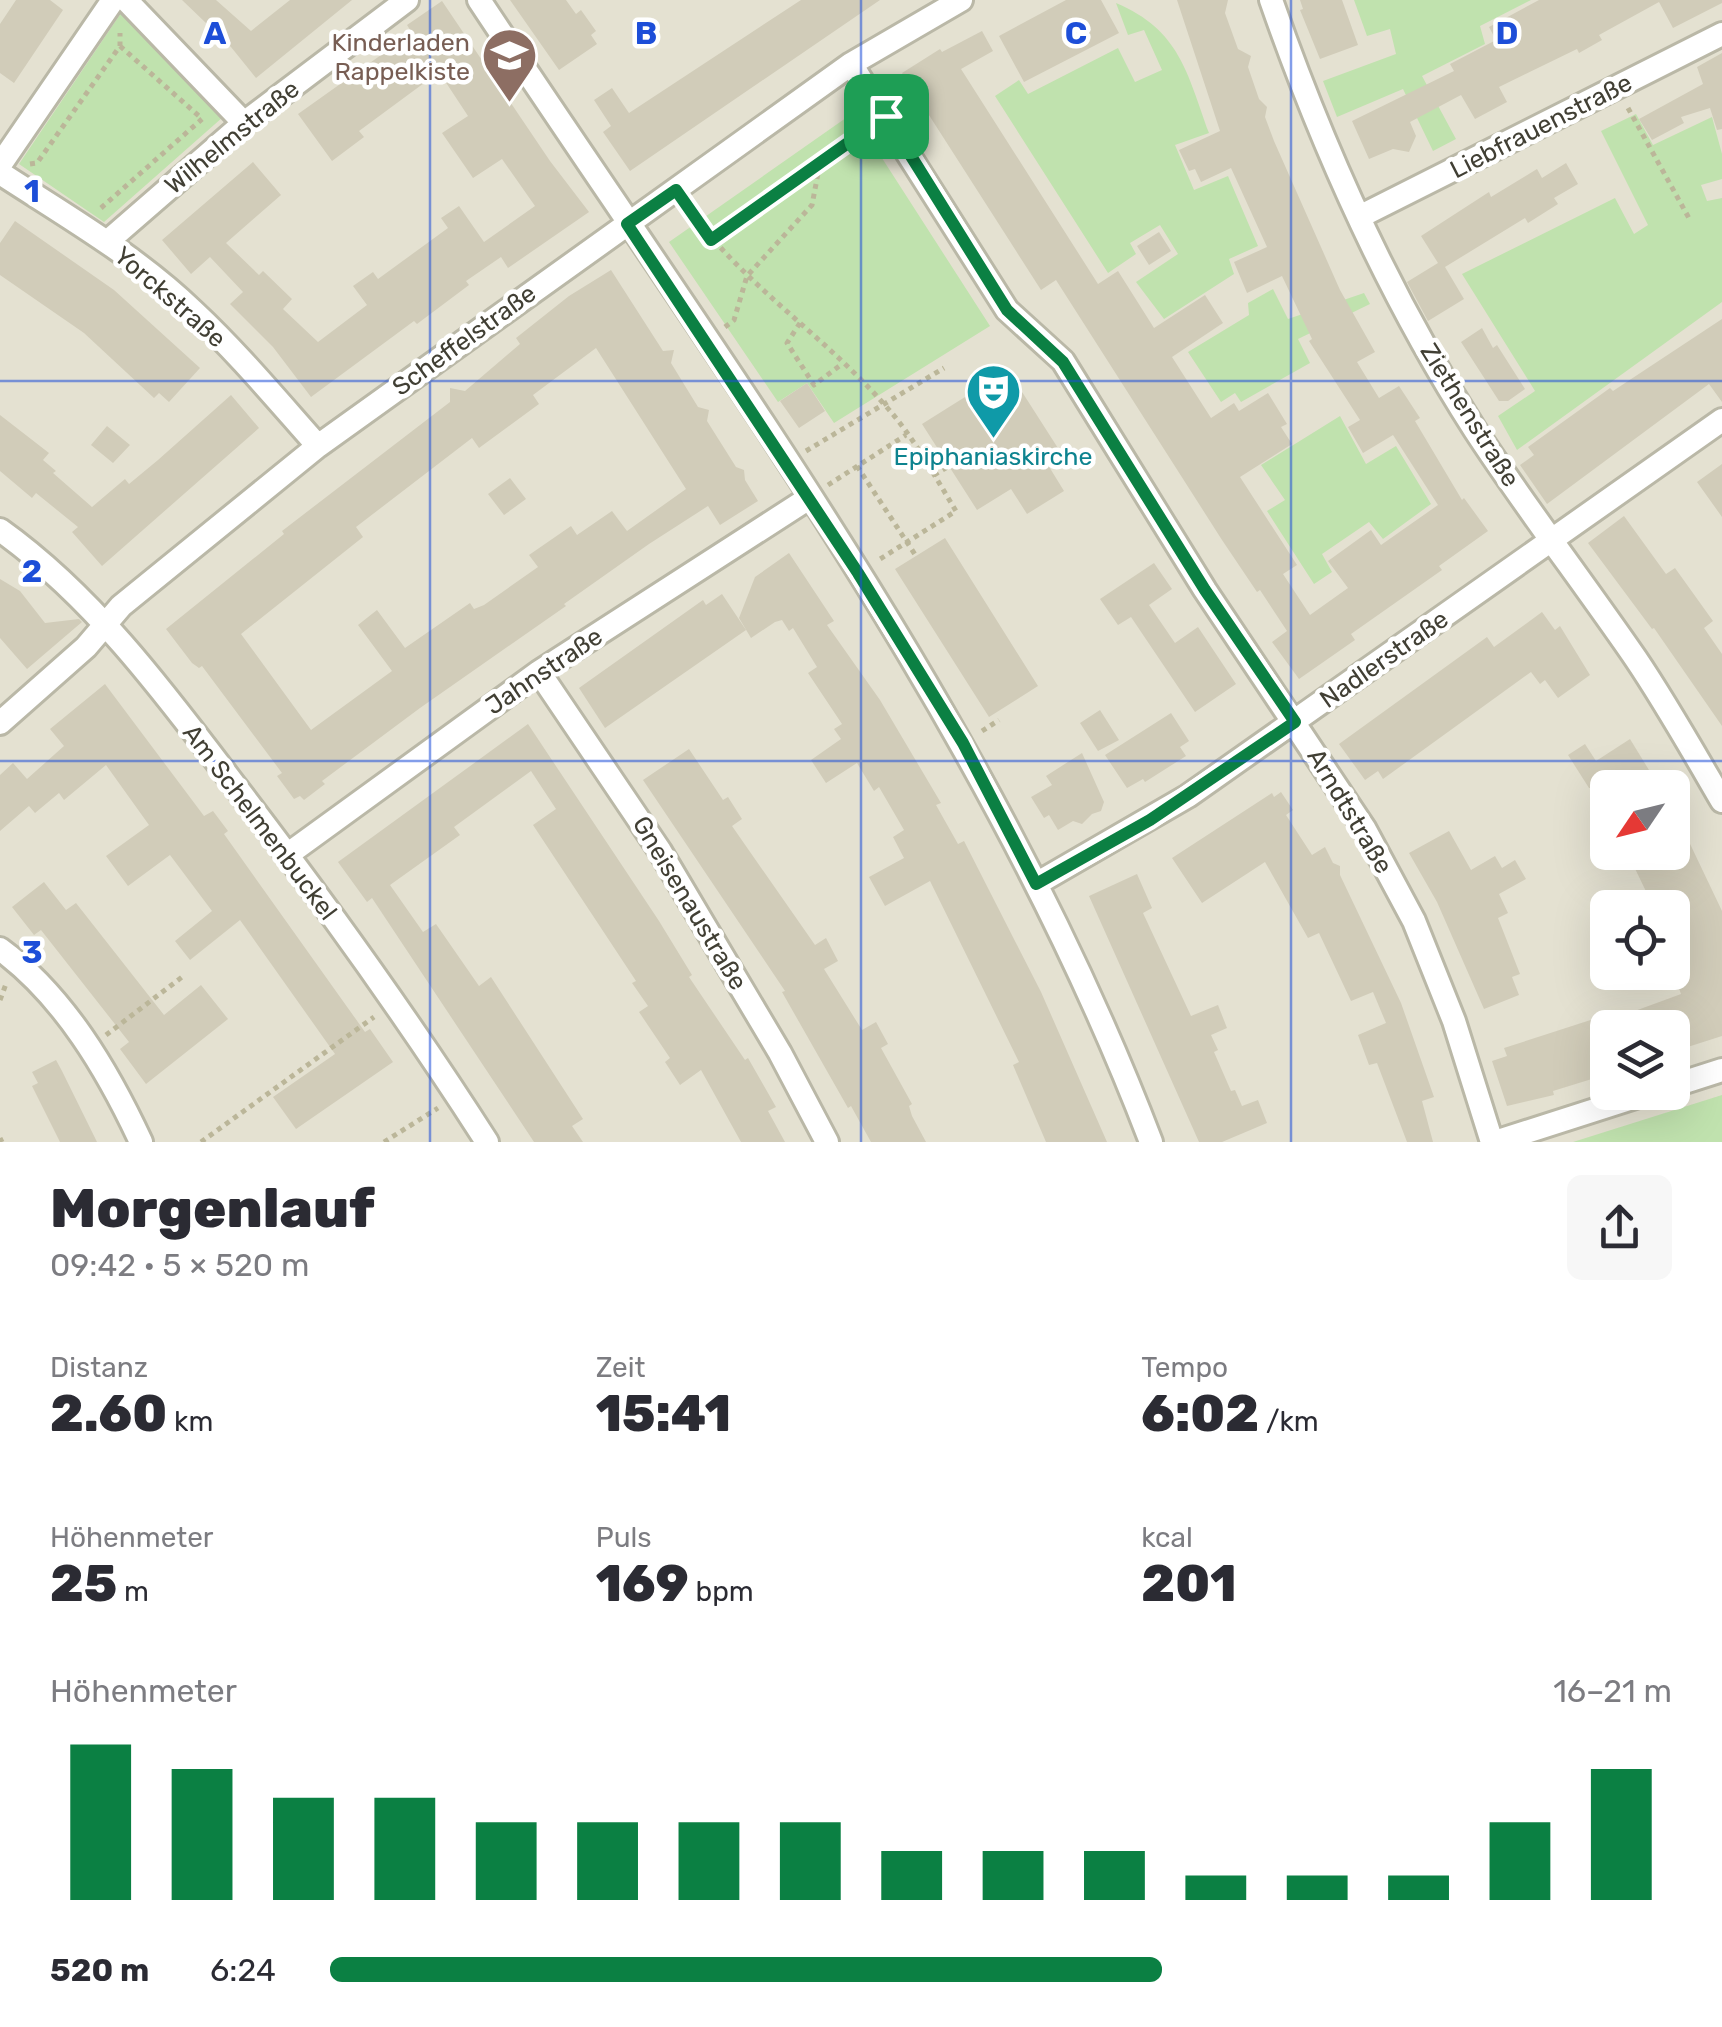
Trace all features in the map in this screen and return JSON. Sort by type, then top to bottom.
[{"type":"street","points":[[0,166],[114,0]]},
{"type":"street","points":[[126,0],[244,123]]},
{"type":"street","name":"Wilhelmstraße","points":[[107,242],[244,123],[407,0]]},
{"type":"street","points":[[479,0],[786,462],[963,743],[1036,884],[1151,1142]]},
{"type":"street","name":"Scheffelstraße","points":[[0,723],[86,648],[121,606],[318,446],[851,64],[960,0]]},
{"type":"street","name":"Ziethenstraße","points":[[1270,0],[1300,83],[1359,218],[1410,320],[1465,412],[1637,661],[1722,802]]},
{"type":"street","name":"Liebfrauenstraße","points":[[1359,218],[1722,34]]},
{"type":"street","name":"Arndtstraße","points":[[851,64],[1007,310],[1063,362],[1205,590],[1364,828],[1414,921],[1454,1021],[1493,1142]]},
{"type":"street","name":"Yorckstraße","points":[[0,173],[107,242],[191,308],[318,446]]},
{"type":"street","name":"Nadlerstraße","points":[[1036,884],[1150,820],[1295,722],[1722,420]]},
{"type":"street","name":"Jahnstraße","points":[[287,855],[539,672],[809,498]]},
{"type":"street","name":"Am Schelmenbuckel","points":[[0,530],[105,625],[195,733],[287,855],[487,1142]]},
{"type":"street","name":"Gneisenaustraße","points":[[539,672],[660,851],[828,1142]]},
{"type":"street","points":[[0,950],[21,965],[61,1007],[141,1142]]},
{"type":"street","points":[[1690,1080],[1722,1070]]},
{"type":"street","points":[[1493,1142],[1594,1110]]},
{"type":"path","points":[[36,163],[120,46],[202,119],[101,208]]},
{"type":"path","points":[[1617,88],[1690,220]]},
{"type":"path","points":[[711,240],[886,116]]},
{"type":"path","points":[[706,340],[734,320],[748,276],[812,205],[820,163]]},
{"type":"path","points":[[676,190],[711,240],[884,404],[934,475],[956,511],[907,542]]},
{"type":"path","points":[[800,323],[787,343],[814,385],[842,364]]},
{"type":"path","points":[[786,462],[944,368]]},
{"type":"path","points":[[809,498],[906,434]]},
{"type":"path","points":[[857,466],[916,556]]},
{"type":"path","points":[[934,475],[949,466]]},
{"type":"path","points":[[88,1049],[182,977]]},
{"type":"path","points":[[201,1142],[393,1004]]},
{"type":"path","points":[[384,1142],[457,1096]]},
{"type":"shaded area","points":[[0,0],[1722,0],[1722,1142],[0,1142]]},
{"type":"green space","points":[[1354,0],[1531,0],[1480,26],[1485,44],[1422,76],[1456,139],[1433,151],[1403,89],[1337,117],[1323,81],[1396,54],[1390,29],[1367,36]]},
{"type":"green space","points":[[1116,3],[1154,26],[1168,40],[1187,73],[1209,133],[1175,145],[1194,190],[1228,176],[1258,246],[1229,259],[1234,274],[1164,319],[1136,282],[1178,254],[1160,225],[1130,243],[1136,254],[1108,273],[995,96],[1019,80],[1028,94],[1118,48],[1135,82],[1162,70],[1144,30],[1128,35]]},
{"type":"green space","points":[[123,10],[223,117],[104,222],[19,164]]},
{"type":"green space","points":[[853,113],[990,326],[834,423],[807,383],[778,402],[669,242]]},
{"type":"green space","points":[[1636,114],[1653,145],[1712,117],[1722,154],[1722,179],[1701,185],[1707,201],[1722,198],[1722,302],[1517,450],[1498,416],[1535,391],[1462,274],[1615,198],[1634,234],[1648,225],[1601,131]]},
{"type":"green space","points":[[1273,289],[1288,319],[1364,293],[1370,304],[1298,339],[1310,363],[1241,402],[1235,393],[1221,402],[1188,352],[1249,315],[1248,303]]},
{"type":"green space","points":[[1340,416],[1366,464],[1396,446],[1431,504],[1383,539],[1369,522],[1322,554],[1332,572],[1314,584],[1267,511],[1285,500],[1261,465]]},
{"type":"green space","points":[[1722,1095],[1722,1142],[1573,1142],[1674,1110],[1690,1110],[1690,1105]]},
{"type":"building","points":[[16,0],[50,0],[63,10],[14,83],[0,73],[0,24]]},
{"type":"building","points":[[182,0],[216,0],[251,31],[290,0],[352,0],[256,78],[231,47]]},
{"type":"building","points":[[510,0],[566,0],[576,14],[581,10],[596,31],[591,35],[597,44],[559,70]]},
{"type":"building","points":[[801,0],[880,0],[630,171],[603,132],[611,126],[594,100],[612,88],[629,113]]},
{"type":"building","points":[[1066,0],[1101,0],[1119,33],[1024,82],[999,36]]},
{"type":"building","points":[[1177,0],[1228,0],[1225,13],[1238,49],[1251,56],[1248,67],[1259,99],[1267,107],[1265,117],[1274,141],[1340,290],[1375,352],[1357,362],[1379,398],[1399,386],[1462,500],[1488,531],[1439,566],[1442,570],[1351,634],[1355,640],[1299,679],[1272,642],[1287,631],[1222,540],[1056,280],[1041,290],[902,73],[940,49],[942,52],[982,31],[993,51],[961,69],[1098,284],[1118,271],[1154,328],[1205,295],[1223,323],[1172,357],[1211,418],[1234,403],[1239,411],[1268,393],[1287,424],[1281,427],[1292,444],[1240,477],[1297,565],[1283,574],[1310,615],[1348,588],[1328,561],[1371,530],[1381,545],[1438,505],[1393,435],[1363,453],[1348,427],[1360,420],[1309,341],[1312,339],[1282,276],[1247,293],[1234,262],[1267,247],[1231,168],[1201,182],[1195,169],[1189,171],[1179,150],[1220,131]]},
{"type":"building","points":[[1300,0],[1342,0],[1358,45],[1320,59],[1300,10]]},
{"type":"building","points":[[1539,0],[1722,3],[1673,28],[1659,2],[1599,35],[1602,40],[1579,53],[1577,49],[1499,87],[1507,102],[1475,119],[1461,95],[1410,122],[1416,136],[1409,152],[1393,149],[1369,159],[1352,121],[1454,71],[1450,64],[1496,40],[1489,27]]},
{"type":"building","points":[[442,1],[589,212],[508,268],[501,257],[466,281],[469,285],[417,324],[414,321],[311,397],[273,347],[230,304],[243,292],[210,257],[191,274],[162,240],[253,162],[281,195],[226,243],[259,275],[263,271],[292,299],[283,309],[318,342],[367,305],[353,286],[373,272],[378,279],[448,228],[441,218],[459,206],[484,242],[535,206],[502,159],[473,178],[442,133],[468,116],[439,72],[359,131],[364,137],[332,161],[298,114],[412,33],[407,25]]},
{"type":"building","points":[[1722,53],[1722,129],[1717,130],[1710,108],[1681,117],[1684,123],[1652,140],[1639,119],[1703,84],[1697,67]]},
{"type":"building","points":[[1566,163],[1578,184],[1554,198],[1558,204],[1528,223],[1525,218],[1445,267],[1464,299],[1428,321],[1407,282],[1438,263],[1421,236],[1489,192],[1491,197],[1537,169],[1542,178]]},
{"type":"building","points":[[15,221],[114,290],[200,368],[169,402],[159,393],[154,398],[84,333],[0,275],[0,243]]},
{"type":"building","points":[[1159,232],[1171,251],[1149,265],[1137,246]]},
{"type":"building","points":[[611,270],[663,351],[674,350],[671,363],[698,407],[709,410],[707,421],[736,467],[744,470],[745,480],[758,501],[720,525],[708,506],[420,708],[322,781],[325,784],[304,800],[300,796],[294,799],[277,776],[282,773],[202,666],[192,663],[166,629],[284,534],[282,531],[450,402],[450,388],[465,391],[520,344],[516,338],[569,296]],"holes":[[[596,348],[686,489],[627,531],[612,511],[577,535],[571,526],[529,555],[538,567],[484,605],[474,609],[470,603],[405,648],[377,610],[358,625],[392,671],[311,730],[241,634],[363,537],[356,527],[472,438],[479,448],[539,404],[533,395]]]},
{"type":"building","points":[[1722,319],[1722,402],[1709,384],[1547,504],[1520,465],[1534,455],[1528,447],[1610,388],[1613,391]]},
{"type":"building","points":[[1482,328],[1525,389],[1508,401],[1499,401],[1461,342]]},
{"type":"building","name":"Epiphaniaskirche","points":[[1008,370],[1063,456],[1048,465],[1064,491],[1027,514],[1011,489],[977,510],[922,424]]},
{"type":"building","points":[[807,383],[825,411],[799,428],[780,401]]},
{"type":"building","points":[[231,395],[259,428],[102,566],[72,532],[78,527],[36,493],[32,498],[0,471],[0,415],[49,453],[43,460],[56,471],[53,473],[92,507],[125,479],[129,484]]},
{"type":"building","points":[[107,426],[130,445],[113,463],[91,445]]},
{"type":"building","points":[[1722,464],[1722,517],[1697,482]]},
{"type":"building","points":[[510,478],[526,499],[504,515],[488,494]]},
{"type":"building","points":[[1624,516],[1666,574],[1675,568],[1713,621],[1704,628],[1722,654],[1722,726],[1654,628],[1588,543]]},
{"type":"building","points":[[945,538],[1038,686],[989,717],[895,569]]},
{"type":"building","points":[[789,553],[834,621],[827,625],[880,700],[941,803],[936,805],[958,844],[964,841],[1041,992],[1107,1142],[1046,1142],[1013,1065],[1019,1062],[930,881],[885,906],[869,877],[904,858],[893,837],[904,830],[879,787],[874,791],[857,763],[826,783],[811,760],[841,739],[834,729],[842,724],[808,673],[817,667],[793,628],[789,631],[782,620],[751,638],[739,618],[755,577]]},
{"type":"building","points":[[1154,563],[1172,589],[1149,605],[1175,643],[1198,627],[1236,684],[1195,712],[1131,617],[1118,625],[1100,599]]},
{"type":"building","points":[[0,579],[20,591],[45,623],[79,619],[82,622],[27,669],[0,638]]},
{"type":"building","points":[[722,594],[746,630],[605,728],[579,688],[703,600],[706,605]]},
{"type":"building","points":[[1542,612],[1555,630],[1560,626],[1590,675],[1558,698],[1545,680],[1540,684],[1531,672],[1383,779],[1378,771],[1365,780],[1339,744],[1487,637],[1494,647]]},
{"type":"building","points":[[105,684],[204,816],[213,811],[228,831],[224,834],[365,1032],[370,1029],[393,1062],[296,1129],[273,1097],[335,1054],[240,920],[190,960],[175,941],[212,911],[170,855],[128,886],[106,856],[149,825],[106,765],[64,800],[59,793],[35,813],[29,806],[0,831],[0,775],[13,763],[27,779],[64,746],[50,729]]},
{"type":"building","points":[[1100,710],[1119,740],[1098,751],[1080,723]]},
{"type":"building","points":[[1171,713],[1189,741],[1180,747],[1186,756],[1145,782],[1143,779],[1127,788],[1105,755]]},
{"type":"building","points":[[528,724],[659,921],[692,975],[689,977],[745,1060],[748,1058],[776,1107],[768,1111],[785,1142],[741,1142],[701,1070],[680,1085],[665,1062],[670,1058],[639,1012],[648,1006],[632,983],[636,981],[533,825],[556,809],[531,771],[454,827],[460,835],[390,885],[423,932],[436,924],[479,986],[491,977],[583,1119],[572,1126],[583,1142],[534,1142],[372,898],[367,902],[338,862]]},
{"type":"building","points":[[1630,739],[1649,770],[1590,770],[1589,788],[1568,755],[1585,744],[1596,761]]},
{"type":"building","points":[[689,749],[723,800],[728,797],[742,819],[732,826],[815,945],[826,938],[838,961],[824,969],[862,1030],[876,1022],[888,1044],[881,1048],[912,1104],[912,1116],[926,1142],[871,1142],[782,992],[785,991],[643,780]]},
{"type":"building","points":[[1082,753],[1104,802],[1101,811],[1082,824],[1073,821],[1058,830],[1049,815],[1044,818],[1031,797],[1052,785],[1046,776]]},
{"type":"building","points":[[1281,792],[1293,810],[1286,815],[1312,855],[1325,847],[1333,863],[1340,866],[1340,875],[1401,1003],[1434,1097],[1422,1101],[1433,1142],[1407,1142],[1377,1063],[1369,1065],[1358,1035],[1386,1023],[1373,992],[1351,1001],[1319,933],[1308,938],[1265,862],[1202,903],[1172,858],[1272,793],[1274,797]]},
{"type":"building","points":[[1449,831],[1471,870],[1495,856],[1502,868],[1515,860],[1526,879],[1499,894],[1508,913],[1498,918],[1520,974],[1512,977],[1519,995],[1484,1009],[1437,902],[1409,853]]},
{"type":"building","points":[[1690,844],[1722,911],[1722,1036],[1690,1046],[1690,1010],[1638,1010],[1681,994],[1680,990],[1690,990],[1690,890],[1645,890],[1636,870],[1690,870]]},
{"type":"building","points":[[1137,874],[1152,908],[1143,913],[1191,1016],[1218,1005],[1227,1028],[1211,1035],[1218,1050],[1214,1052],[1242,1106],[1258,1100],[1267,1123],[1222,1142],[1199,1142],[1089,896]]},
{"type":"building","points":[[44,882],[66,910],[76,903],[164,1015],[201,985],[228,1019],[146,1084],[120,1049],[129,1042],[41,930],[34,935],[12,907]]},
{"type":"building","points":[[1590,1020],[1590,1080],[1553,1091],[1554,1095],[1507,1106],[1492,1061],[1507,1056],[1504,1048]]},
{"type":"building","points":[[56,1060],[97,1142],[60,1142],[32,1086],[38,1083],[32,1072]]},
{"type":"place","name":"Kinderladen Rappelkiste","points":[[509,105]]},
{"type":"place","name":"Epiphaniaskirche","points":[[993,440]]},
{"type":"route","points":[[886,116],[1007,310],[1063,362],[1205,590],[1295,722],[1150,820],[1036,884],[963,743],[858,573],[627,224],[676,190],[711,240],[886,116]]}]
